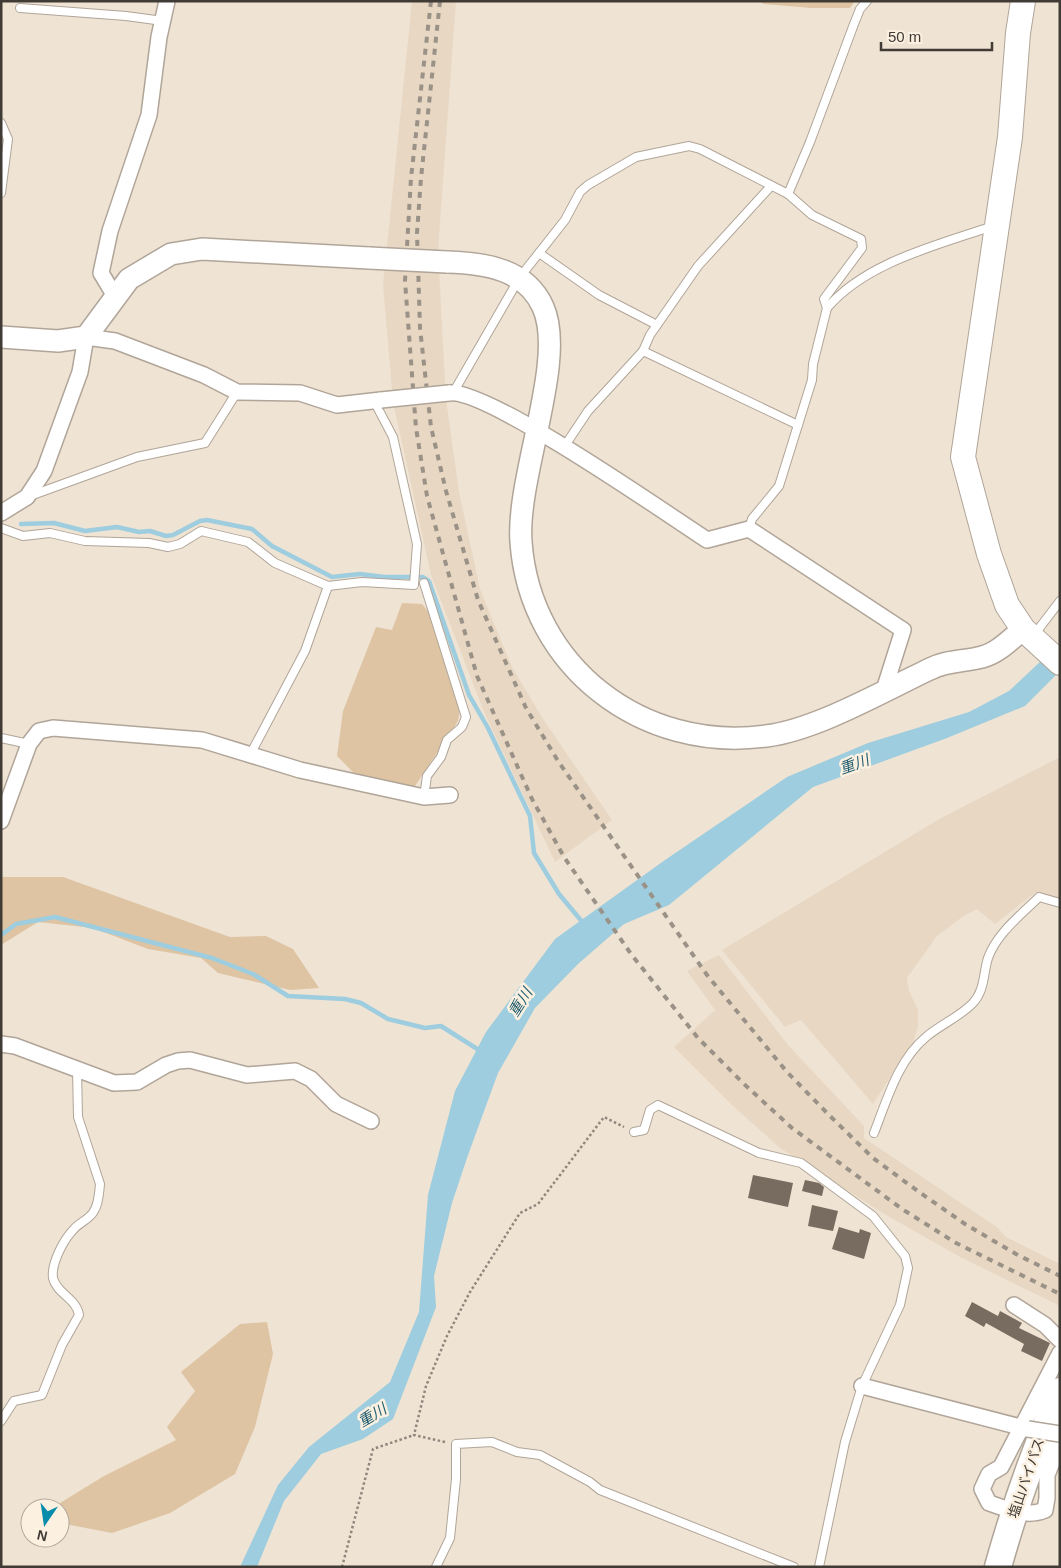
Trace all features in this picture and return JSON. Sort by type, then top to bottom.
[{"type":"highway","name":"塩山バイパス","points":[[998,1567],[1013,1511],[1035,1449],[1060,1391]]},
{"type":"main road","points":[[1022,1],[1010,137],[963,457],[989,554],[1007,605],[1031,637],[1060,663]]},
{"type":"street","points":[[116,298],[101,273],[110,231],[148,115],[168,1]]},
{"type":"street","points":[[1,514],[27,497],[44,471],[80,372],[86,336],[129,279],[148,266],[171,254],[202,249],[471,263],[496,268],[520,277],[537,296],[544,308],[548,324],[547,365],[522,502],[521,540],[525,571],[545,627],[574,668],[595,688],[614,702],[655,725],[686,734],[742,738],[767,736],[790,731],[818,721],[943,663],[983,657],[1031,637]]},
{"type":"street","points":[[1,337],[58,341],[86,336],[115,342],[204,375],[237,392],[300,393],[337,405],[452,393],[476,399],[536,430],[564,447],[707,540],[749,529],[903,630],[884,690]]},
{"type":"street","points":[[1,821],[29,744],[38,731],[54,728],[202,740],[300,770],[424,797],[450,795]]},
{"type":"street","points":[[1,1044],[16,1046],[114,1083],[128,1084],[137,1082],[166,1065],[190,1060],[247,1075],[296,1071],[311,1079],[336,1104],[371,1121]]},
{"type":"street","points":[[1014,1305],[1045,1324],[1060,1340]]},
{"type":"street","points":[[1060,1353],[1025,1428],[1001,1467],[989,1474],[982,1489],[989,1503],[1013,1511],[1035,1514],[1044,1510],[1047,1498],[1047,1475],[1060,1442]]},
{"type":"street","points":[[862,1386],[1025,1428],[1060,1434]]},
{"type":"lane","points":[[788,194],[810,142],[860,9],[867,1]]},
{"type":"lane","points":[[20,8],[126,16],[163,21]]},
{"type":"lane","points":[[1,123],[8,138],[1,193]]},
{"type":"lane","points":[[452,393],[520,277],[565,220],[580,192],[636,157],[689,146],[700,149],[788,194],[812,215],[861,239],[863,243],[862,248],[824,299],[827,308]]},
{"type":"lane","points":[[564,447],[588,411],[643,351],[657,325],[698,266],[772,186]]},
{"type":"lane","points":[[749,529],[752,518],[779,486],[812,380],[813,364],[827,308],[840,292],[860,278],[923,250],[998,225]]},
{"type":"lane","points":[[539,253],[599,295],[657,325]]},
{"type":"lane","points":[[643,351],[798,425]]},
{"type":"lane","points":[[27,497],[138,457],[205,442],[237,392]]},
{"type":"lane","points":[[1,528],[23,536],[50,533],[85,541],[149,543],[168,547],[180,544],[201,531],[248,542],[275,563],[328,586],[362,582],[414,585],[417,544],[393,437],[377,401]]},
{"type":"lane","points":[[424,583],[466,718],[462,727],[447,740],[441,757],[427,776],[424,797]]},
{"type":"lane","points":[[250,755],[305,651],[328,586]]},
{"type":"lane","points":[[1031,637],[1060,601]]},
{"type":"lane","points":[[1,738],[29,744]]},
{"type":"lane","points":[[874,1133],[890,1092],[908,1055],[926,1037],[972,1004],[981,991],[989,957],[1004,932],[1040,897],[1060,903]]},
{"type":"lane","points":[[1,1422],[14,1401],[42,1395],[62,1346],[80,1315],[78,1309],[56,1285],[53,1277],[55,1261],[74,1229],[95,1210],[99,1195],[100,1184],[78,1117],[78,1069]]},
{"type":"lane","points":[[634,1132],[644,1130],[650,1110],[658,1105],[759,1153],[801,1163],[873,1216],[905,1256],[908,1268],[900,1305],[862,1386],[845,1442],[819,1567]]},
{"type":"lane","points":[[436,1567],[450,1538],[456,1479],[456,1444],[492,1442],[517,1452],[540,1455],[609,1494],[794,1567]]},
{"type":"path","points":[[414,1435],[426,1386],[447,1336],[470,1292],[520,1213],[538,1204],[604,1117],[634,1132]]},
{"type":"path","points":[[342,1567],[373,1449],[414,1435],[456,1444]]},
{"type":"shaded area","points":[[412,1],[456,1],[438,250],[446,399],[459,492],[480,589],[512,667],[543,719],[612,820],[555,862],[484,712],[431,575],[393,402],[383,285]]},
{"type":"shaded area","points":[[758,1],[855,1],[850,8],[811,8],[764,4]]},
{"type":"shaded area","points":[[402,603],[422,604],[431,615],[460,709],[458,721],[413,789],[358,777],[337,756],[343,711],[376,627],[392,630]]},
{"type":"shaded area","points":[[1060,757],[1060,898],[1036,892],[995,924],[977,909],[965,915],[937,936],[907,978],[909,991],[918,1010],[918,1027],[913,1043],[873,1104],[801,1020],[785,1027],[722,950],[941,818]]},
{"type":"shaded area","points":[[1,877],[63,877],[230,937],[266,936],[293,949],[319,988],[290,990],[218,973],[201,958],[148,949],[93,928],[38,922],[1,945]]},
{"type":"shaded area","points":[[719,955],[788,1045],[864,1126],[864,1138],[997,1227],[1006,1237],[1060,1264],[1060,1306],[960,1257],[886,1215],[780,1148],[732,1105],[674,1047],[715,1010],[687,971]]},
{"type":"shaded area","points":[[267,1322],[273,1354],[255,1427],[235,1474],[170,1513],[112,1533],[70,1525],[70,1498],[68,1498],[104,1476],[176,1440],[167,1427],[195,1391],[181,1372],[240,1324]]},
{"type":"water","name":"重川","points":[[1060,643],[1060,671],[1025,706],[947,738],[813,787],[669,905],[624,924],[578,964],[535,1008],[498,1073],[468,1155],[452,1203],[434,1276],[436,1307],[393,1419],[363,1439],[321,1454],[284,1501],[257,1567],[240,1567],[278,1485],[309,1447],[390,1382],[419,1312],[428,1195],[455,1091],[486,1032],[555,939],[665,860],[787,777],[868,743],[969,712],[1009,691]]},
{"type":"building","points":[[753,1175],[793,1183],[788,1207],[748,1198]]},
{"type":"building","points":[[805,1180],[819,1183],[824,1187],[822,1196],[802,1191]]},
{"type":"building","points":[[812,1205],[838,1211],[833,1231],[808,1226]]},
{"type":"building","points":[[839,1227],[859,1233],[860,1229],[871,1233],[864,1259],[832,1249]]},
{"type":"building","points":[[972,1302],[998,1316],[1000,1311],[1022,1323],[1019,1328],[1050,1343],[1042,1361],[1021,1351],[1024,1344],[986,1323],[984,1327],[965,1316]]},
{"type":"waterway","points":[[21,524],[54,523],[85,531],[117,527],[139,532],[150,531],[166,536],[173,535],[200,521],[207,520],[252,529],[272,546],[332,577],[360,574],[384,577],[423,577],[429,581],[469,695],[488,728],[530,816],[534,853],[559,894],[584,924]]},
{"type":"waterway","points":[[1,935],[16,924],[55,917],[212,958],[253,974],[288,996],[345,999],[361,1003],[388,1019],[425,1028],[441,1026],[482,1052]]},
{"type":"railway","points":[[431,1],[411,178],[405,281],[416,428],[427,496],[477,676],[532,799],[564,857],[631,954],[698,1038],[744,1084],[792,1128],[902,1209],[956,1243],[1060,1294]]},
{"type":"railway","points":[[440,1],[417,233],[420,328],[431,427],[446,491],[478,600],[526,708],[558,761],[707,975],[787,1072],[873,1158],[965,1224],[1016,1254],[1060,1276]]}]
